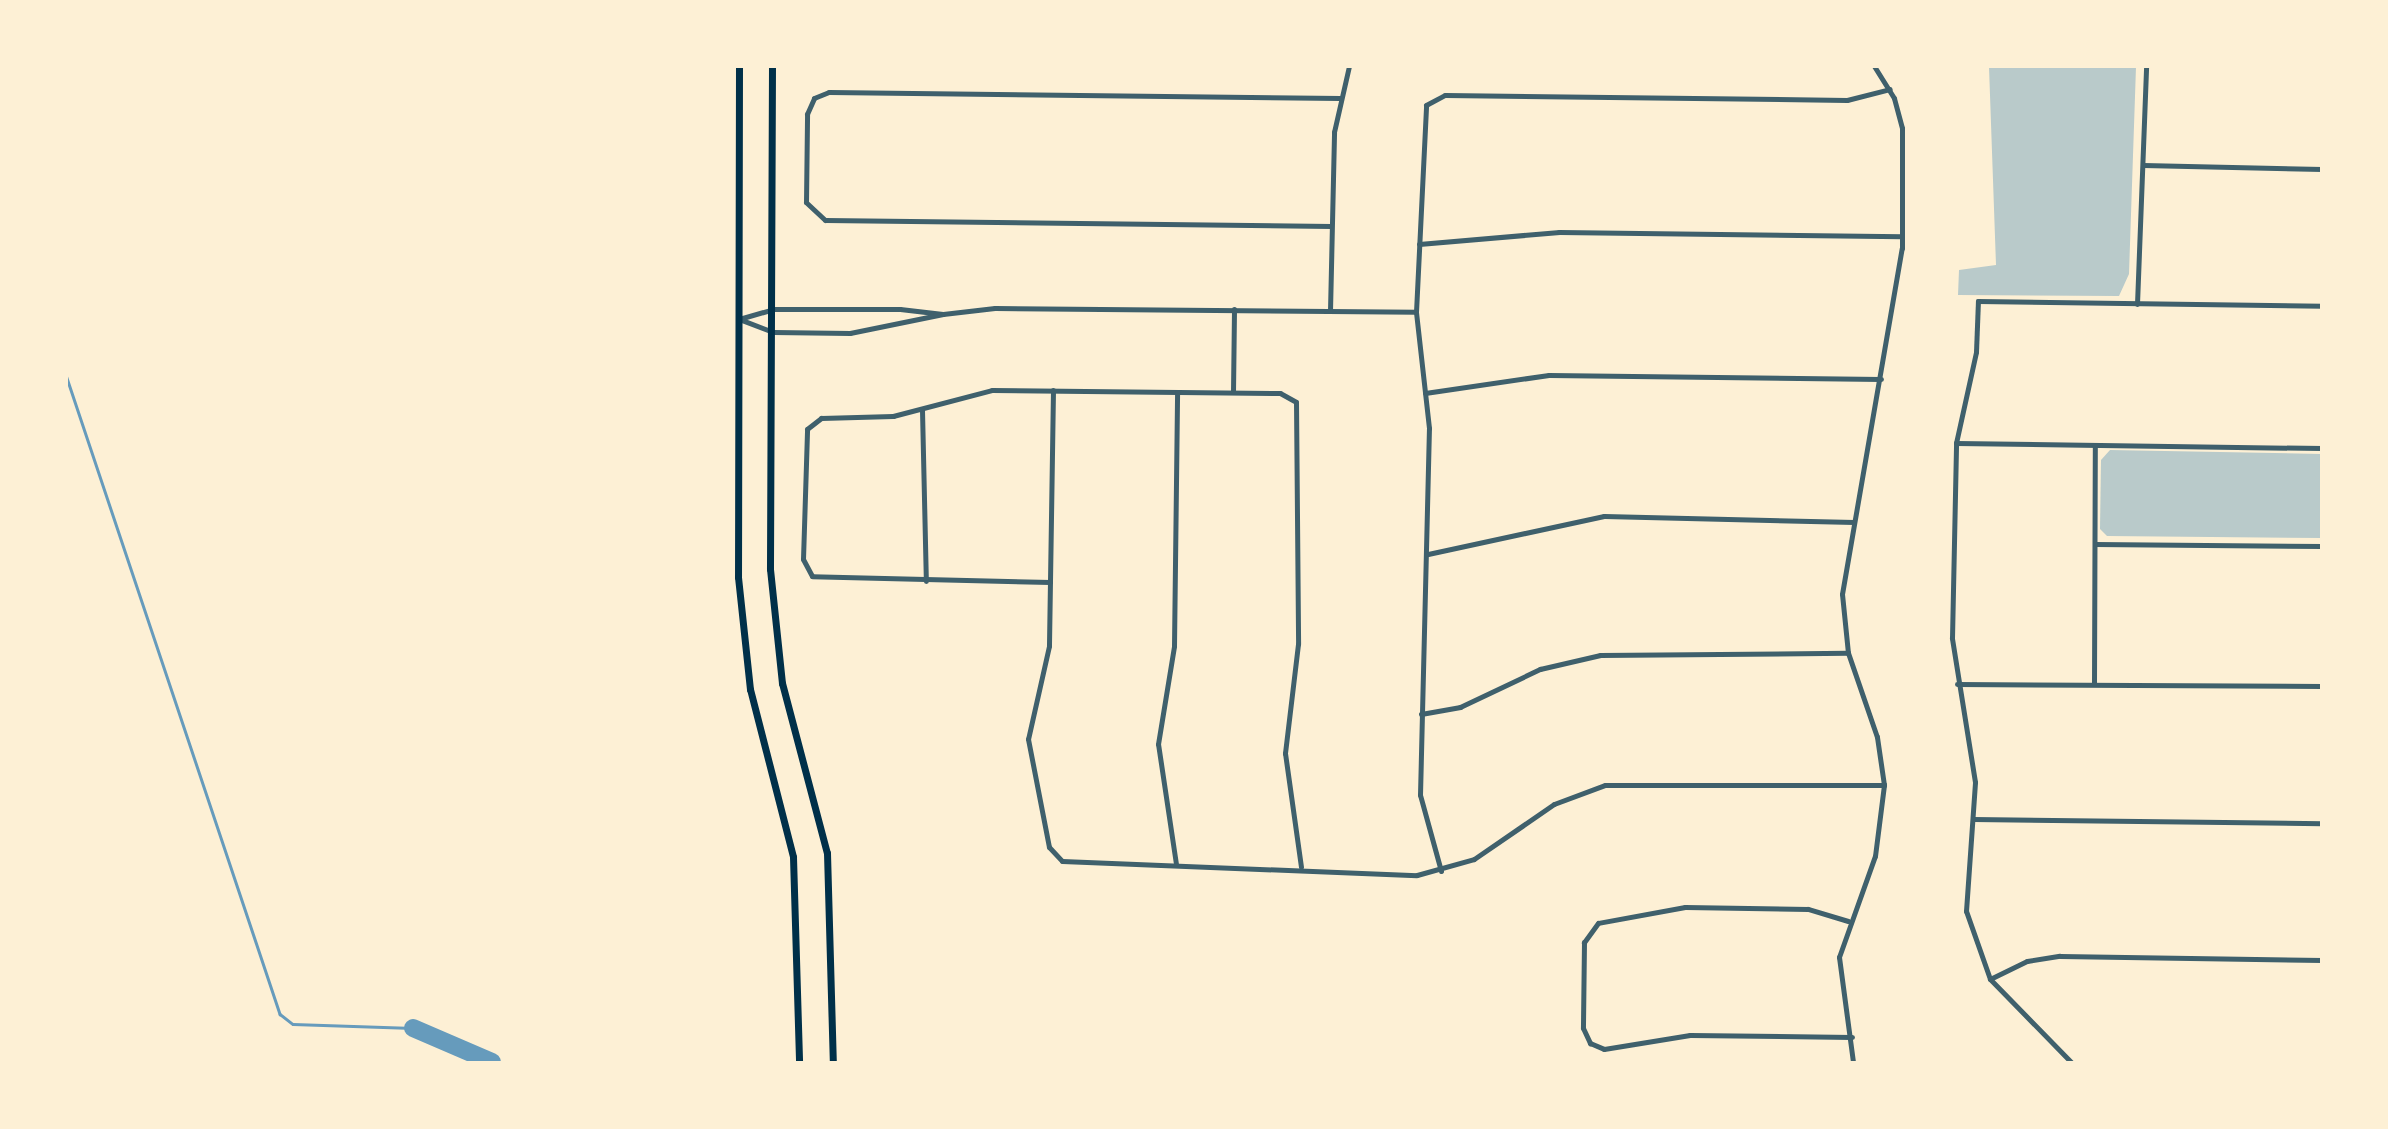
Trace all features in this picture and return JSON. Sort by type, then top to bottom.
[{"type":"main road","points":[[739,66],[742,634],[793,857],[799,1062]]},
{"type":"main road","points":[[772,66],[774,632],[827,853],[833,1062]]},
{"type":"street","points":[[1330,311],[1331,226],[1340,98],[1349,66]]},
{"type":"street","points":[[1853,1062],[1852,1037],[1838,980],[1848,921],[1875,856],[1884,785],[1877,737],[1848,653],[1842,594],[1881,379],[1902,236],[1902,128],[1890,89],[1874,66]]},
{"type":"street","points":[[2137,303],[2146,66]]},
{"type":"street","points":[[1441,871],[1421,801],[1421,714],[1427,554],[1426,393],[1416,312],[1422,116],[1429,102],[1445,94],[1847,100],[1890,89]]},
{"type":"street","points":[[1331,226],[827,220],[811,212],[807,114],[814,98],[830,92],[1340,98]]},
{"type":"street","points":[[2143,165],[2322,169]]},
{"type":"street","points":[[1419,244],[1559,232],[1902,236]]},
{"type":"street","points":[[2071,1062],[1990,979],[1966,911],[1974,771],[1957,684],[1955,443],[1976,352],[1978,302],[2322,306]]},
{"type":"street","points":[[739,319],[772,309],[943,314],[1234,309],[1416,312]]},
{"type":"street","points":[[1233,392],[1234,309]]},
{"type":"street","points":[[739,319],[773,332],[865,332],[943,314]]},
{"type":"street","points":[[1426,393],[1549,375],[1881,379]]},
{"type":"street","points":[[1053,390],[1048,653],[1028,739],[1056,858],[1301,867],[1393,876],[1441,871],[1487,852],[1554,804],[1605,785],[1884,785]]},
{"type":"street","points":[[1050,582],[823,579],[808,572],[803,559],[804,438],[811,424],[922,410],[979,391],[1280,393],[1294,400],[1301,414],[1298,644],[1285,753],[1301,867]]},
{"type":"street","points":[[1176,864],[1158,744],[1174,646],[1177,392]]},
{"type":"street","points":[[922,410],[926,581]]},
{"type":"street","points":[[1955,443],[2322,448]]},
{"type":"street","points":[[2094,684],[2095,445]]},
{"type":"street","points":[[1427,554],[1604,516],[1854,522]]},
{"type":"street","points":[[2095,544],[2322,546]]},
{"type":"street","points":[[1421,714],[1460,707],[1540,669],[1600,655],[1848,653]]},
{"type":"street","points":[[1957,684],[2322,686]]},
{"type":"street","points":[[1973,819],[2322,823]]},
{"type":"street","points":[[1848,921],[1808,909],[1685,907],[1591,928],[1584,942],[1583,1028],[1590,1043],[1609,1049],[1690,1035],[1852,1037]]},
{"type":"street","points":[[1990,979],[2027,961],[2060,956],[2322,960]]},
{"type":"shaded area","points":[[1989,67],[2136,67],[2129,274],[2119,296],[1958,295],[1959,270],[1996,265]]},
{"type":"shaded area","points":[[2110,450],[2321,454],[2321,538],[2107,536],[2100,529],[2101,460]]},
{"type":"waterway","points":[[66,375],[280,1014],[293,1024],[413,1028]]},
{"type":"waterway","points":[[413,1028],[492,1062]]}]
